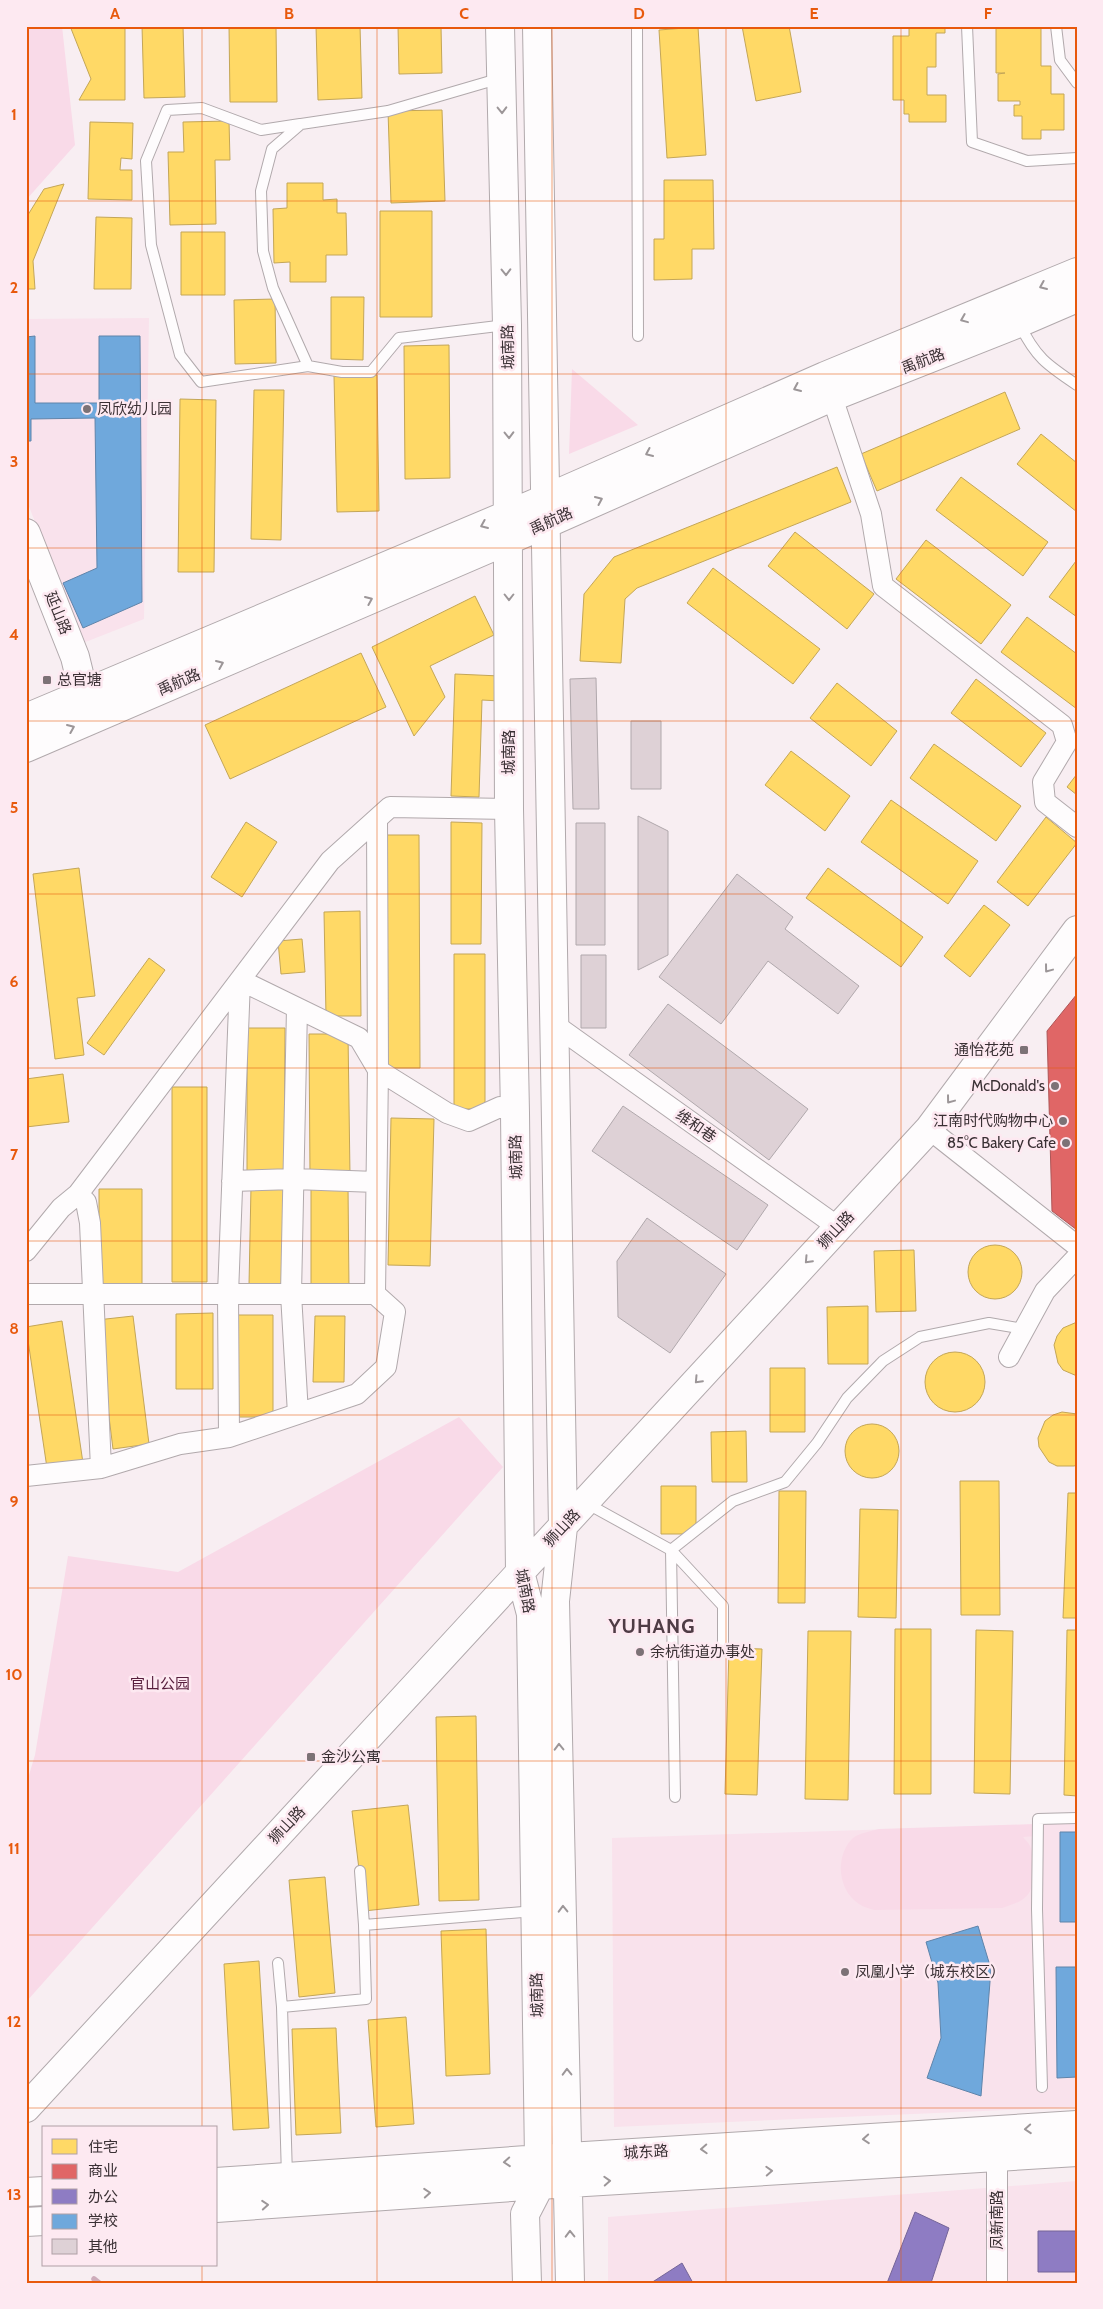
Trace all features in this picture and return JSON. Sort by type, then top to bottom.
[{"type":"main road","name":"城南路","points":[[500,26],[507,325],[509,809],[515,1113],[520,1572],[531,1614],[540,2172],[525,2214],[526,2283]]},
{"type":"main road","name":"城南路","points":[[538,26],[563,1527],[556,1601],[570,2283]]},
{"type":"main road","name":"禹航路","points":[[1014,312],[1077,272]]},
{"type":"main road","name":"禹航路","points":[[26,718],[509,527],[828,386],[1014,312],[1077,298]]},
{"type":"main road","name":"禹航路","points":[[26,748],[509,527]]},
{"type":"main road","name":"延山路","points":[[26,533],[75,657],[84,694]]},
{"type":"main road","name":"狮山路","points":[[26,2108],[929,1129],[1077,930]]},
{"type":"main road","name":"城东路","points":[[218,2182],[540,2172],[1077,2126]]},
{"type":"main road","name":"城东路","points":[[569,2170],[996,2158],[1077,2152]]},
{"type":"main road","name":"城东路","points":[[218,2208],[540,2172]]},
{"type":"main road","points":[[26,2192],[42,2191]]},
{"type":"main road","points":[[26,2222],[42,2221]]},
{"type":"street","points":[[828,386],[871,514],[883,586],[1062,725],[1067,742],[1043,782],[1045,802],[1077,827]]},
{"type":"street","points":[[26,1250],[62,1208],[78,1194],[330,861],[390,807],[509,809]]},
{"type":"street","points":[[374,1294],[378,1070],[377,819]]},
{"type":"street","points":[[240,980],[358,1038],[378,1070],[447,1113],[469,1121],[500,1108],[515,1113]]},
{"type":"street","points":[[229,1437],[228,1294],[240,980]]},
{"type":"street","points":[[297,1008],[291,1294],[298,1414]]},
{"type":"street","name":"维和巷","points":[[554,1026],[838,1227]]},
{"type":"street","points":[[929,1129],[1077,1246]]},
{"type":"street","points":[[232,1181],[294,1179],[376,1182]]},
{"type":"street","points":[[78,1194],[86,1202],[90,1223],[101,1468]]},
{"type":"street","points":[[1009,1357],[1045,1291],[1077,1257]]},
{"type":"street","points":[[26,1294],[374,1294],[395,1312],[386,1367],[357,1394],[229,1437],[180,1444],[101,1468],[26,1476]]},
{"type":"street","name":"凤新南路","points":[[996,2158],[997,2283]]},
{"type":"lane","points":[[637,26],[638,336]]},
{"type":"lane","points":[[967,26],[972,142],[1028,161],[1077,158]]},
{"type":"lane","points":[[1056,26],[1060,60],[1077,83]]},
{"type":"lane","points":[[502,78],[388,111],[261,130],[202,108],[167,110],[146,161],[151,245],[180,355],[201,382],[308,366],[342,372],[371,372],[399,338],[507,325]]},
{"type":"lane","points":[[302,124],[272,149],[261,191],[263,251],[273,288],[308,366]]},
{"type":"lane","points":[[1014,312],[1030,347],[1049,366],[1077,385]]},
{"type":"lane","points":[[671,1550],[733,1501],[785,1482],[817,1443],[847,1398],[883,1362],[920,1337],[988,1323],[1024,1329]]},
{"type":"lane","points":[[585,1503],[671,1550],[723,1606],[723,1650]]},
{"type":"lane","points":[[671,1550],[675,1797]]},
{"type":"lane","points":[[1042,2086],[1037,1909],[1038,1819],[1077,1818]]},
{"type":"lane","points":[[282,2007],[366,1999],[360,1871]]},
{"type":"lane","points":[[364,1925],[536,1910]]},
{"type":"lane","points":[[278,1962],[282,2007],[287,2179]]},
{"type":"shaded area","name":"凤欣幼儿园","points":[[149,318],[144,619],[83,643],[26,499],[26,319]]},
{"type":"shaded area","name":"凤凰小学（城东校区）","points":[[1077,1823],[1077,2107],[614,2127],[612,1838]]},
{"type":"shaded area","points":[[1077,2181],[1077,2283],[608,2283],[608,2217]]},
{"type":"green space","points":[[26,26],[62,26],[75,145],[26,200]]},
{"type":"green space","points":[[572,369],[638,425],[569,454]]},
{"type":"green space","name":"官山公园","points":[[459,1417],[503,1467],[26,2002],[26,1785],[35,1755],[68,1556],[178,1572]]},
{"type":"green space","points":[[1036,1824],[1036,1836],[1023,1837],[1029,1845],[1033,1856],[1034,1870],[1031,1889],[1024,1899],[1002,1908],[874,1910],[861,1905],[852,1898],[846,1890],[843,1881],[841,1863],[847,1845],[853,1838],[866,1832],[879,1829]]},
{"type":"building: 住宅","points":[[70,26],[125,26],[125,100],[79,100],[91,79]]},
{"type":"building: 住宅","points":[[142,26],[183,26],[185,97],[144,98]]},
{"type":"building: 住宅","points":[[229,26],[276,26],[277,102],[230,102]]},
{"type":"building: 住宅","points":[[316,26],[360,26],[362,98],[318,100]]},
{"type":"building: 住宅","points":[[398,26],[441,26],[442,73],[399,74]]},
{"type":"building: 住宅","points":[[742,26],[789,26],[801,92],[756,101]]},
{"type":"building: 住宅","points":[[909,26],[945,26],[945,33],[936,33],[936,67],[927,67],[927,95],[946,95],[946,122],[909,122],[909,114],[904,114],[904,100],[893,100],[893,36],[909,36]]},
{"type":"building: 住宅","points":[[996,26],[1041,26],[1041,66],[1051,66],[1051,94],[1064,94],[1064,130],[1041,130],[1041,139],[1022,139],[1022,116],[1014,116],[1014,105],[1020,105],[1020,101],[998,101],[998,74],[1005,73],[996,73]]},
{"type":"building: 住宅","points":[[698,27],[706,155],[667,158],[659,30]]},
{"type":"building: 住宅","points":[[442,110],[445,201],[391,203],[388,111]]},
{"type":"building: 住宅","points":[[229,121],[230,160],[215,160],[216,224],[170,225],[168,152],[184,152],[183,122]]},
{"type":"building: 住宅","points":[[90,122],[133,123],[132,159],[121,158],[120,170],[132,170],[132,200],[88,199]]},
{"type":"building: 住宅","points":[[664,180],[713,180],[714,249],[692,249],[692,279],[654,280],[654,239],[664,239]]},
{"type":"building: 住宅","points":[[287,183],[323,183],[323,200],[337,199],[337,213],[346,213],[347,255],[326,255],[326,282],[290,282],[290,262],[274,263],[273,209],[287,208]]},
{"type":"building: 住宅","points":[[64,184],[33,261],[35,289],[26,289],[26,218],[44,189]]},
{"type":"building: 住宅","points":[[380,211],[432,211],[432,317],[380,317]]},
{"type":"building: 住宅","points":[[96,217],[132,218],[131,289],[94,289]]},
{"type":"building: 住宅","points":[[181,232],[225,232],[225,295],[181,295]]},
{"type":"building: 住宅","points":[[331,297],[364,297],[363,360],[331,359]]},
{"type":"building: 住宅","points":[[275,299],[276,363],[235,364],[234,300]]},
{"type":"building: 住宅","points":[[449,345],[450,478],[405,479],[404,346]]},
{"type":"building: 住宅","points":[[377,375],[379,511],[337,512],[334,376]]},
{"type":"building: 住宅","points":[[254,390],[284,390],[281,540],[251,539]]},
{"type":"building: 住宅","points":[[1005,392],[1020,429],[877,491],[861,454]]},
{"type":"building: 住宅","points":[[180,399],[216,400],[214,572],[178,572]]},
{"type":"building: 住宅","points":[[1041,434],[1077,463],[1077,512],[1017,464]]},
{"type":"building: 住宅","points":[[837,467],[851,502],[637,588],[625,599],[621,663],[580,661],[584,594],[614,557]]},
{"type":"building: 住宅","points":[[961,477],[1048,542],[1023,576],[936,510]]},
{"type":"building: 住宅","points":[[795,532],[874,594],[847,629],[768,566]]},
{"type":"building: 住宅","points":[[926,540],[1011,605],[981,644],[896,579]]},
{"type":"building: 住宅","points":[[1077,562],[1077,617],[1049,597]]},
{"type":"building: 住宅","points":[[713,568],[820,649],[793,684],[687,603]]},
{"type":"building: 住宅","points":[[475,596],[494,635],[430,666],[445,697],[414,736],[372,647]]},
{"type":"building: 住宅","points":[[1027,617],[1077,654],[1077,709],[1001,652]]},
{"type":"building: 住宅","points":[[361,653],[386,707],[230,779],[205,725]]},
{"type":"building: 住宅","points":[[455,674],[500,676],[500,701],[482,700],[479,797],[451,796]]},
{"type":"building: 住宅","points":[[976,679],[1046,733],[1021,767],[951,713]]},
{"type":"building: 住宅","points":[[837,683],[897,731],[871,766],[810,718]]},
{"type":"building: 住宅","points":[[934,744],[1021,806],[996,841],[910,778]]},
{"type":"building: 住宅","points":[[791,751],[850,796],[825,831],[765,785]]},
{"type":"building: 住宅","points":[[1077,774],[1077,795],[1067,787]]},
{"type":"building: 住宅","points":[[891,800],[978,861],[948,904],[861,842]]},
{"type":"building: 住宅","points":[[1046,817],[1077,843],[1028,906],[997,882]]},
{"type":"building: 住宅","points":[[246,822],[277,842],[242,897],[211,877]]},
{"type":"building: 住宅","points":[[451,822],[482,823],[481,944],[451,944]]},
{"type":"building: 住宅","points":[[387,835],[419,835],[420,1068],[388,1068]]},
{"type":"building: 住宅","points":[[79,868],[95,996],[77,998],[84,1055],[55,1059],[33,874]]},
{"type":"building: 住宅","points":[[828,868],[923,937],[901,967],[806,898]]},
{"type":"building: 住宅","points":[[984,905],[1010,925],[970,977],[944,956]]},
{"type":"building: 住宅","points":[[360,911],[361,1016],[326,1016],[324,912]]},
{"type":"building: 住宅","points":[[302,939],[305,972],[281,974],[278,941]]},
{"type":"building: 住宅","points":[[454,954],[485,954],[485,1109],[454,1109]]},
{"type":"building: 住宅","points":[[149,958],[165,970],[104,1055],[87,1043]]},
{"type":"building: 住宅","points":[[247,1028],[285,1028],[284,1174],[247,1174]]},
{"type":"building: 住宅","points":[[309,1034],[348,1034],[350,1176],[310,1176]]},
{"type":"building: 住宅","points":[[63,1074],[69,1122],[26,1127],[26,1079]]},
{"type":"building: 住宅","points":[[172,1087],[207,1087],[207,1282],[172,1282]]},
{"type":"building: 住宅","points":[[391,1118],[434,1119],[430,1266],[388,1265]]},
{"type":"building: 住宅","points":[[311,1186],[348,1186],[349,1290],[311,1290]]},
{"type":"building: 住宅","points":[[251,1187],[284,1187],[283,1285],[249,1285]]},
{"type":"building: 住宅","points":[[99,1189],[142,1189],[142,1286],[99,1286]]},
{"type":"building: 住宅","points":[[995,1245],[1005,1247],[1014,1253],[1020,1262],[1022,1272],[1020,1282],[1014,1291],[1005,1297],[995,1299],[985,1297],[976,1291],[970,1282],[968,1272],[970,1262],[976,1253],[985,1247]]},
{"type":"building: 住宅","points":[[914,1250],[916,1311],[876,1312],[874,1251]]},
{"type":"building: 住宅","points":[[868,1306],[868,1364],[828,1364],[827,1307]]},
{"type":"building: 住宅","points":[[213,1313],[213,1389],[176,1389],[176,1314]]},
{"type":"building: 住宅","points":[[237,1315],[273,1315],[273,1417],[237,1417]]},
{"type":"building: 住宅","points":[[133,1316],[149,1444],[113,1449],[97,1320]]},
{"type":"building: 住宅","points":[[315,1316],[345,1316],[344,1382],[313,1382]]},
{"type":"building: 住宅","points":[[62,1321],[83,1463],[47,1468],[26,1327]]},
{"type":"building: 住宅","points":[[1077,1322],[1077,1376],[1063,1370],[1058,1363],[1054,1345],[1057,1336],[1063,1328]]},
{"type":"building: 住宅","points":[[955,1352],[972,1357],[980,1365],[985,1382],[980,1399],[972,1407],[955,1412],[938,1407],[930,1399],[925,1382],[930,1365],[938,1357]]},
{"type":"building: 住宅","points":[[770,1368],[805,1368],[805,1432],[770,1432]]},
{"type":"building: 住宅","points":[[1062,1412],[1077,1414],[1077,1465],[1074,1466],[1057,1466],[1049,1462],[1039,1447],[1038,1438],[1045,1421],[1053,1415]]},
{"type":"building: 住宅","points":[[867,1424],[877,1424],[887,1428],[895,1436],[899,1451],[895,1466],[887,1474],[877,1478],[867,1478],[857,1474],[849,1466],[845,1456],[845,1446],[849,1436],[857,1428]]},
{"type":"building: 住宅","points":[[746,1431],[747,1482],[712,1482],[711,1432]]},
{"type":"building: 住宅","points":[[960,1481],[999,1481],[1000,1615],[961,1615]]},
{"type":"building: 住宅","points":[[661,1486],[696,1486],[696,1534],[661,1534]]},
{"type":"building: 住宅","points":[[779,1491],[806,1491],[805,1603],[778,1603]]},
{"type":"building: 住宅","points":[[1068,1493],[1077,1493],[1077,1618],[1063,1618]]},
{"type":"building: 住宅","points":[[860,1509],[898,1510],[896,1618],[858,1617]]},
{"type":"building: 住宅","points":[[895,1629],[931,1629],[931,1794],[894,1794]]},
{"type":"building: 住宅","points":[[976,1630],[1013,1631],[1010,1794],[974,1793]]},
{"type":"building: 住宅","points":[[1067,1630],[1077,1630],[1077,1796],[1064,1795]]},
{"type":"building: 住宅","points":[[808,1631],[851,1631],[848,1800],[805,1799]]},
{"type":"building: 住宅","points":[[729,1648],[762,1649],[757,1795],[725,1794]]},
{"type":"building: 住宅","points":[[476,1716],[479,1900],[439,1901],[436,1717]]},
{"type":"building: 住宅","points":[[408,1805],[419,1905],[364,1911],[352,1811]]},
{"type":"building: 住宅","points":[[325,1877],[335,1993],[299,1997],[289,1880]]},
{"type":"building: 住宅","points":[[486,1929],[490,2074],[446,2076],[441,1931]]},
{"type":"building: 住宅","points":[[259,1961],[269,2128],[233,2130],[224,1964]]},
{"type":"building: 住宅","points":[[406,2017],[414,2124],[376,2127],[368,2020]]},
{"type":"building: 住宅","points":[[336,2028],[341,2133],[296,2135],[292,2029]]},
{"type":"building: 商业","name":"江南时代购物中心","points":[[1077,994],[1077,1230],[1052,1211],[1047,1031]]},
{"type":"building: 办公","points":[[915,2212],[949,2228],[931,2283],[887,2283]]},
{"type":"building: 办公","points":[[1038,2231],[1077,2231],[1077,2272],[1038,2272]]},
{"type":"building: 办公","points":[[682,2263],[693,2283],[651,2283]]},
{"type":"building: 学校","points":[[35,336],[35,403],[99,403],[99,336],[140,336],[142,602],[83,628],[63,583],[97,568],[95,418],[31,419],[31,441],[26,441],[26,337]]},
{"type":"building: 学校","points":[[1060,1832],[1077,1832],[1077,1922],[1060,1922]]},
{"type":"building: 学校","points":[[978,1926],[991,1969],[981,2096],[927,2078],[941,2038],[938,1983],[926,1942]]},
{"type":"building: 学校","points":[[1056,1967],[1077,1967],[1077,2077],[1057,2078]]},
{"type":"building: 其他","points":[[596,678],[599,809],[573,809],[570,679]]},
{"type":"building: 其他","points":[[631,721],[661,721],[661,789],[631,789]]},
{"type":"building: 其他","points":[[638,816],[668,831],[668,955],[638,970]]},
{"type":"building: 其他","points":[[576,823],[605,823],[605,945],[576,945]]},
{"type":"building: 其他","points":[[737,874],[793,917],[785,929],[859,986],[838,1014],[768,961],[721,1024],[659,977]]},
{"type":"building: 其他","points":[[581,955],[606,955],[606,1028],[581,1028]]},
{"type":"building: 其他","points":[[668,1004],[808,1109],[769,1160],[629,1055]]},
{"type":"building: 其他","points":[[623,1106],[768,1205],[737,1250],[592,1151]]},
{"type":"building: 其他","points":[[647,1218],[726,1274],[670,1353],[618,1317],[617,1261]]},
{"type":"waterway","points":[[94,2279],[99,2283]]},
{"type":"place","name":"凤欣幼儿园","points":[[87,409]]},
{"type":"place","name":"总官塘","points":[[47,680]]},
{"type":"place","name":"通怡花苑","points":[[1024,1050]]},
{"type":"place","name":"McDonald's","points":[[1055,1086]]},
{"type":"place","name":"江南时代购物中心","points":[[1063,1121]]},
{"type":"place","name":"85°C Bakery Cafe","points":[[1066,1143]]},
{"type":"place","name":"余杭街道办事处","points":[[640,1652]]},
{"type":"place","name":"金沙公寓","points":[[311,1757]]},
{"type":"place","name":"凤凰小学（城东校区）","points":[[845,1972]]},
{"type":"district","name":"YUHANG","points":[[652,1626]]}]
